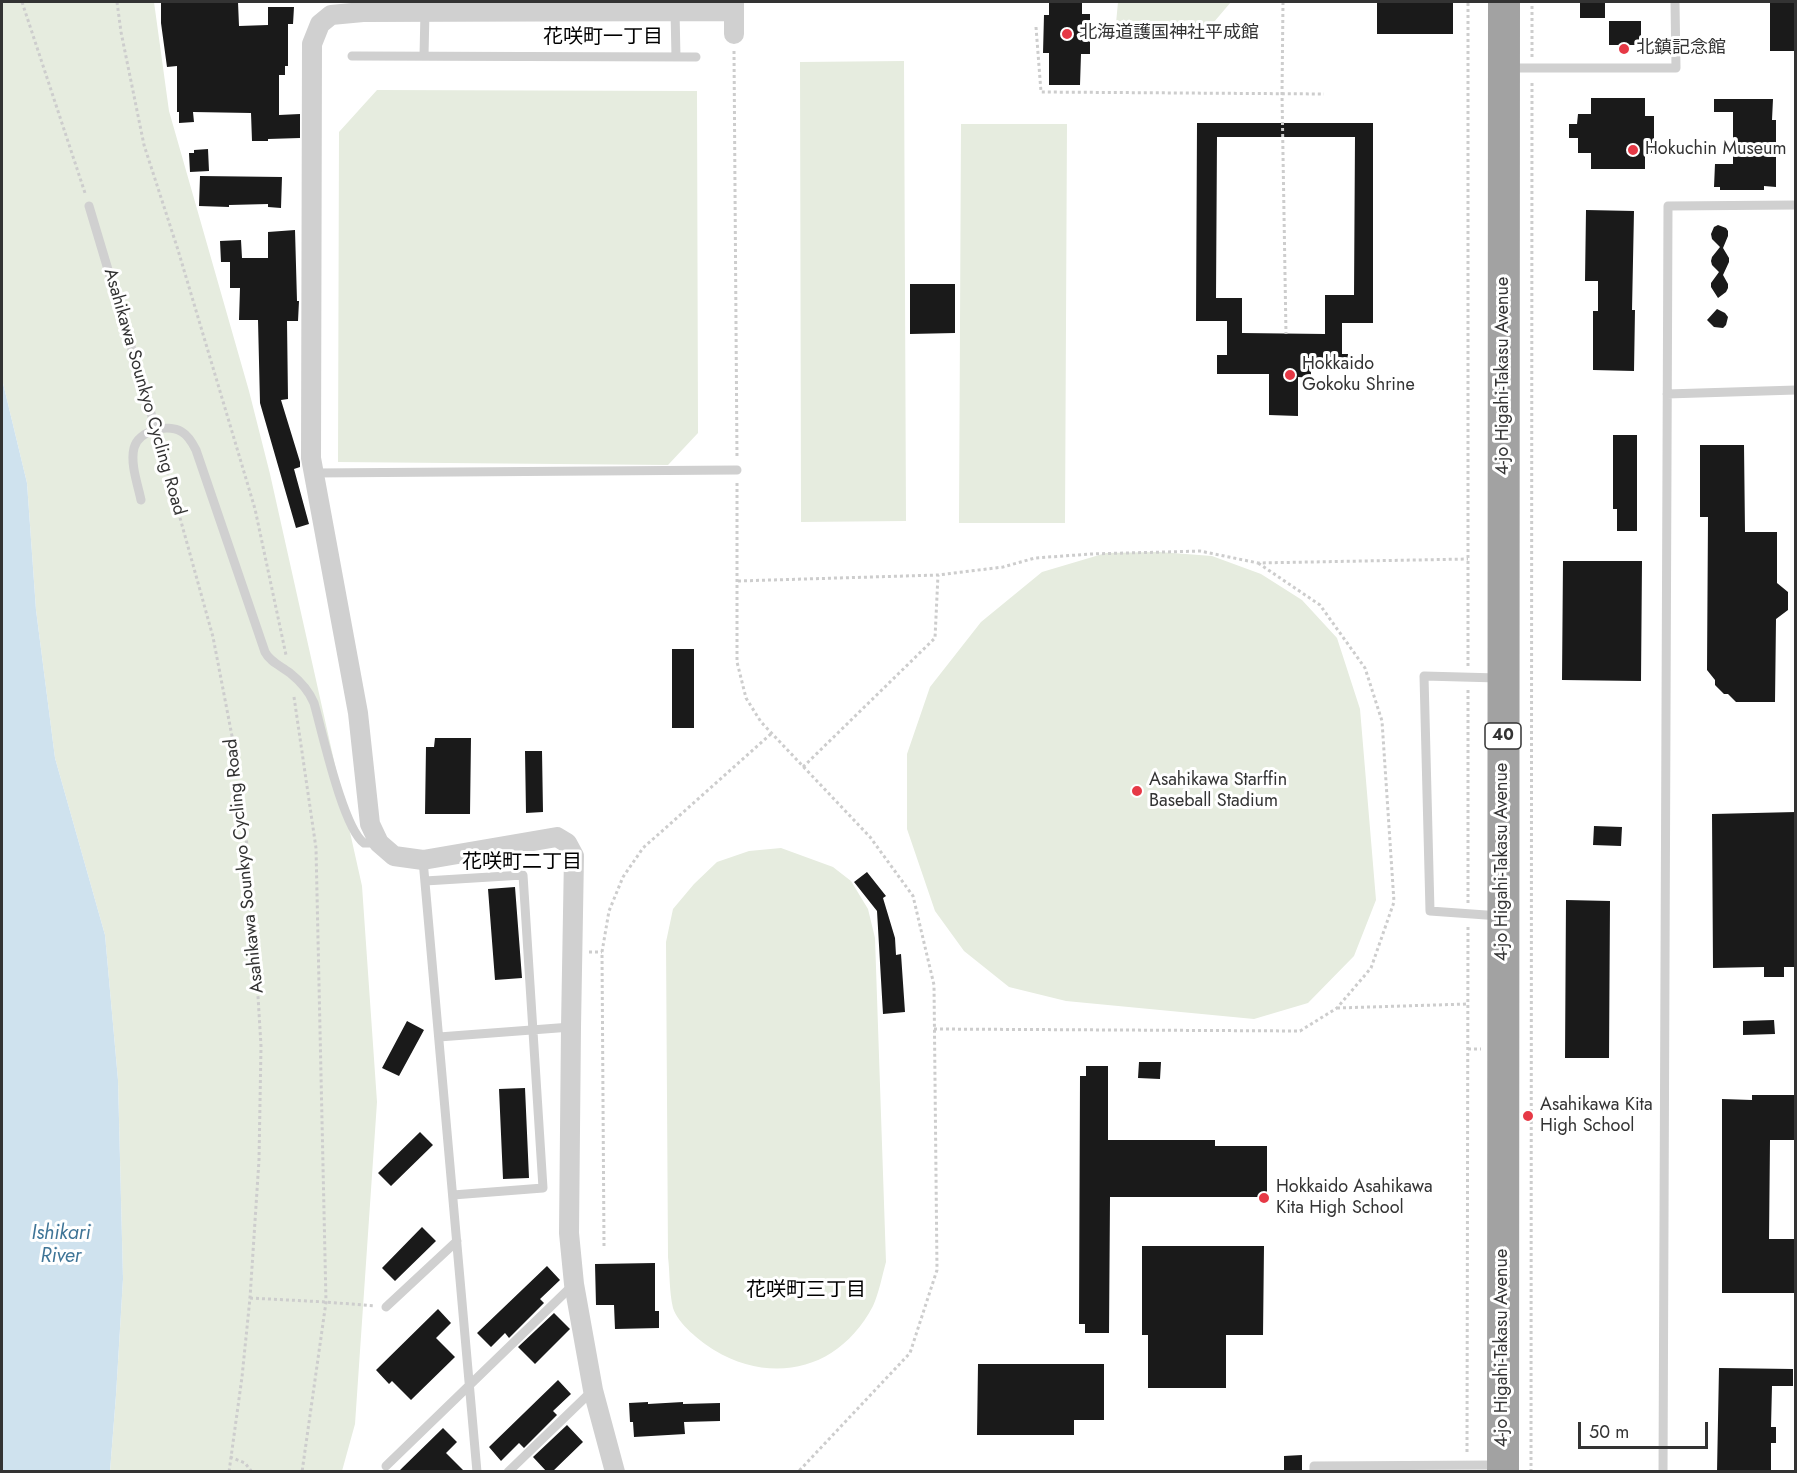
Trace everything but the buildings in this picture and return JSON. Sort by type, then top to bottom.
[{"type":"highway","name":"4-jo Higahi-Takasu Avenue","points":[[1504,2],[1518,68],[1503,678],[1503,916],[1512,1469]]},
{"type":"street","points":[[614,1471],[593,1389],[574,1284],[569,1233],[574,856],[567,843],[557,837],[423,861],[394,856],[379,843],[370,824],[358,713],[311,458],[312,44],[320,24],[331,15],[364,7],[425,11],[545,6],[675,11],[734,6],[734,34]]},
{"type":"lane","points":[[1518,68],[1676,68],[1676,2]]},
{"type":"lane","points":[[424,57],[425,11]]},
{"type":"lane","points":[[675,11],[676,57]]},
{"type":"lane","points":[[352,57],[696,57]]},
{"type":"lane","points":[[1663,1472],[1668,206],[1796,205]]},
{"type":"lane","name":"Asahikawa Sounkyo Cycling Road","points":[[90,206],[162,450]]},
{"type":"lane","points":[[1667,394],[1796,390]]},
{"type":"lane","points":[[141,500],[132,458],[136,441],[156,429],[172,429],[182,432],[191,440],[196,450],[265,652],[271,661],[306,689],[314,703],[335,781],[351,826],[364,843],[379,843]]},
{"type":"lane","points":[[314,473],[737,470]]},
{"type":"lane","points":[[1503,678],[1424,676],[1430,911],[1503,916]]},
{"type":"lane","points":[[423,861],[477,1472]]},
{"type":"lane","points":[[425,881],[523,875],[543,1188],[453,1195]]},
{"type":"lane","points":[[439,1037],[571,1027]]},
{"type":"lane","points":[[386,1307],[457,1241]]},
{"type":"lane","points":[[386,1466],[574,1284]]},
{"type":"lane","points":[[508,1472],[593,1389]]},
{"type":"lane","points":[[1314,1472],[1314,1466],[1354,1469],[1440,1469],[1467,1465],[1512,1469]]},
{"type":"path","points":[[21,2],[90,206]]},
{"type":"path","points":[[117,2],[144,145],[178,250],[255,509],[290,674],[316,848],[326,1302],[302,1472]]},
{"type":"path","points":[[1283,2],[1282,94],[1286,333]]},
{"type":"path","points":[[1468,2],[1468,666]]},
{"type":"path","points":[[1512,1469],[1518,68],[1532,2]]},
{"type":"path","points":[[1036,27],[1041,93],[1324,94]]},
{"type":"path","points":[[734,34],[737,662],[746,698],[761,722],[870,837],[913,896],[934,985],[937,1270],[910,1353],[798,1472]]},
{"type":"path","name":"Asahikawa Sounkyo Cycling Road","points":[[162,450],[213,637],[232,736],[247,845],[261,1046],[259,1160],[250,1298],[242,1377],[228,1472]]},
{"type":"path","points":[[738,580],[938,574],[1003,567],[1035,558],[1200,551],[1258,563],[1468,559]]},
{"type":"path","points":[[934,1029],[1299,1031],[1337,1008],[1371,968],[1394,903],[1382,721],[1365,668],[1320,605],[1258,563]]},
{"type":"path","points":[[803,767],[935,638],[938,574]]},
{"type":"path","points":[[1468,689],[1468,911]]},
{"type":"path","points":[[604,1246],[602,952],[609,910],[623,877],[644,848],[772,733]]},
{"type":"path","points":[[1467,1465],[1468,923]]},
{"type":"path","points":[[1337,1008],[1468,1004]]},
{"type":"path","points":[[250,1298],[386,1307]]},
{"type":"path","points":[[230,1457],[245,1463],[252,1472]]},
{"type":"shaded area","points":[[2,2],[154,2],[169,111],[249,391],[270,474],[362,886],[377,1102],[355,1424],[342,1471],[110,1471],[123,1279],[118,1080],[105,935],[55,758],[36,610],[27,483],[2,379]]},
{"type":"shaded area","points":[[1118,2],[1231,2],[1208,29],[1189,20],[1115,34]]},
{"type":"shaded area","points":[[904,61],[906,521],[801,522],[800,62]]},
{"type":"shaded area","points":[[377,90],[697,91],[698,433],[668,465],[338,462],[339,132]]},
{"type":"shaded area","points":[[961,124],[1067,124],[1065,523],[959,523]]},
{"type":"shaded area","name":"Asahikawa Starffin Baseball Stadium","points":[[1159,552],[1212,556],[1261,574],[1302,600],[1337,638],[1360,709],[1376,900],[1354,956],[1308,1003],[1254,1019],[1066,1001],[1009,987],[964,951],[935,911],[907,829],[907,754],[930,687],[981,622],[1042,572],[1106,553]]},
{"type":"shaded area","points":[[781,848],[833,867],[851,881],[868,909],[875,938],[886,1262],[873,1306],[843,1345],[824,1357],[804,1365],[782,1369],[760,1367],[737,1361],[714,1350],[684,1326],[673,1308],[668,1257],[666,942],[673,909],[717,862],[749,851]]},
{"type":"water","name":"Ishikari River","points":[[2,379],[27,483],[36,610],[55,758],[105,935],[118,1080],[123,1279],[110,1471],[2,1471]]},
{"type":"place","name":"北海道護国神社平成館","points":[[1067,34]]},
{"type":"place","name":"北鎮記念館","points":[[1624,49]]},
{"type":"place","name":"Hokuchin Museum","points":[[1633,150]]},
{"type":"place","name":"Hokkaido Gokoku Shrine","points":[[1290,375]]},
{"type":"place","name":"Asahikawa Starffin Baseball Stadium","points":[[1137,791]]},
{"type":"place","name":"Asahikawa Kita High School","points":[[1528,1116]]},
{"type":"place","name":"Hokkaido Asahikawa Kita High School","points":[[1264,1198]]},
{"type":"district","name":"花咲町一丁目","points":[[603,38]]},
{"type":"district","name":"花咲町二丁目","points":[[522,863]]},
{"type":"district","name":"花咲町三丁目","points":[[806,1291]]}]
